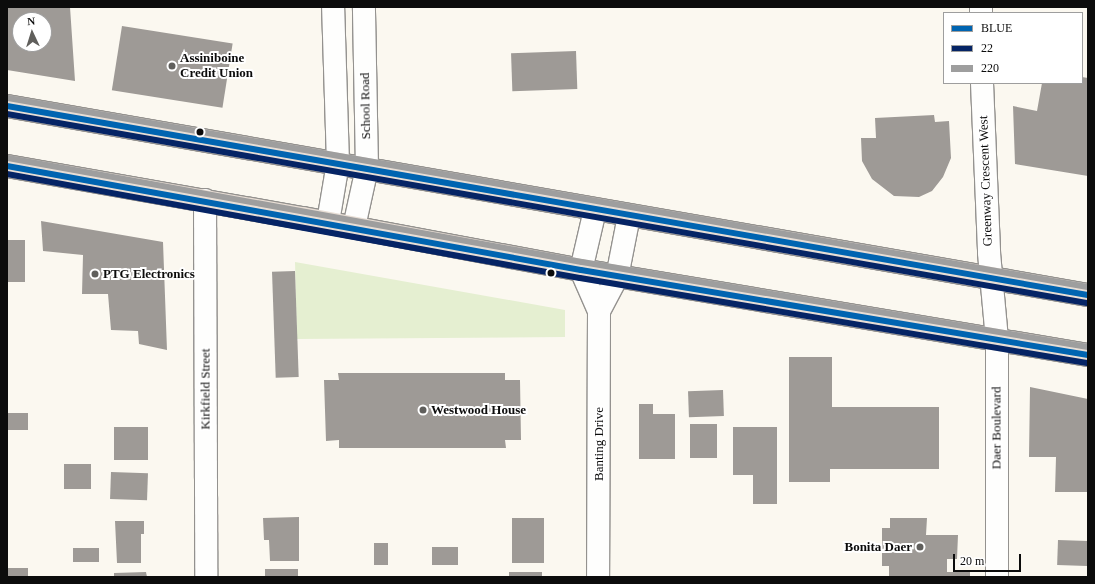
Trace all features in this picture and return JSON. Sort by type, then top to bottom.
[{"type":"highway","points":[[7,106],[367,168],[629,216],[1088,295]]},
{"type":"highway","points":[[7,166],[328,222],[617,277],[1088,355]]},
{"type":"street","points":[[328,222],[338,163],[333,7]]},
{"type":"street","name":"School Road","points":[[354,227],[367,168],[364,7]]},
{"type":"street","name":"Greenway Crescent West","points":[[982,84],[992,279]]},
{"type":"street","name":"Kirkfield Street","points":[[205,200],[206,577]]},
{"type":"street","points":[[582,270],[595,210]]},
{"type":"street","name":"Banting Drive","points":[[600,311],[617,277],[629,216]]},
{"type":"street","name":"Banting Drive","points":[[582,270],[600,311],[598,577]]},
{"type":"street","name":"Daer Boulevard","points":[[992,279],[996,340],[997,577]]},
{"type":"green space","points":[[295,262],[565,310],[565,337],[297,339]]},
{"type":"building","points":[[7,7],[70,7],[75,81],[7,70]]},
{"type":"building","name":"Assiniboine Credit Union","points":[[122,26],[233,44],[222,108],[112,90]]},
{"type":"building","points":[[576,51],[577,89],[512,91],[511,53]]},
{"type":"building","points":[[1083,77],[1088,78],[1088,176],[1015,164],[1013,106],[1037,111],[1042,84],[1083,84]]},
{"type":"building","points":[[934,115],[935,122],[949,121],[951,158],[943,177],[932,191],[919,197],[894,196],[872,179],[862,161],[861,138],[876,138],[875,118]]},
{"type":"building","points":[[41,221],[163,242],[167,350],[139,344],[138,331],[111,330],[108,294],[82,294],[83,255],[43,251]]},
{"type":"building","points":[[7,240],[25,240],[25,282],[7,282]]},
{"type":"building","points":[[295,271],[299,377],[276,378],[272,272]]},
{"type":"building","points":[[789,357],[832,357],[832,407],[939,407],[939,469],[830,469],[830,482],[789,482]]},
{"type":"building","name":"Westwood House","points":[[338,373],[505,373],[505,380],[520,380],[521,440],[505,440],[506,448],[339,448],[339,440],[326,441],[324,380],[339,380]]},
{"type":"building","points":[[1030,387],[1088,399],[1088,492],[1055,492],[1056,457],[1029,457]]},
{"type":"building","points":[[723,390],[724,416],[689,417],[688,391]]},
{"type":"building","points":[[639,404],[653,404],[653,414],[675,414],[675,459],[639,459]]},
{"type":"building","points":[[7,413],[28,413],[28,430],[7,430]]},
{"type":"building","points":[[690,424],[717,424],[717,458],[690,458]]},
{"type":"building","points":[[114,427],[148,427],[148,460],[114,460]]},
{"type":"building","points":[[733,427],[777,427],[777,504],[753,504],[753,475],[733,475]]},
{"type":"building","points":[[64,464],[91,464],[91,489],[64,489]]},
{"type":"building","points":[[111,472],[148,473],[147,500],[110,499]]},
{"type":"building","points":[[299,517],[299,561],[270,561],[269,540],[264,540],[263,518]]},
{"type":"building","points":[[512,518],[544,518],[544,563],[512,563]]},
{"type":"building","name":"Bonita Daer","points":[[890,518],[927,518],[926,535],[958,535],[957,559],[947,559],[947,572],[970,572],[970,577],[889,577],[889,566],[882,566],[882,528],[890,528]]},
{"type":"building","points":[[115,521],[144,521],[144,534],[141,534],[141,563],[117,563]]},
{"type":"building","points":[[1058,540],[1088,541],[1087,566],[1057,565]]},
{"type":"building","points":[[374,543],[388,543],[388,565],[374,565]]},
{"type":"building","points":[[432,547],[458,547],[458,565],[432,565]]},
{"type":"building","points":[[73,548],[99,548],[99,562],[73,562]]},
{"type":"building","points":[[7,568],[28,568],[28,577],[7,577]]},
{"type":"building","points":[[265,569],[298,569],[298,577],[265,577]]},
{"type":"building","points":[[146,572],[147,577],[114,577],[114,573]]},
{"type":"building","points":[[509,572],[542,572],[542,577],[509,577]]},
{"type":"transit line","name":"220","points":[[8,98],[1088,287]]},
{"type":"transit line","name":"BLUE","points":[[7,106],[1088,295]]},
{"type":"transit line","name":"22","points":[[7,114],[1087,303]]},
{"type":"transit line","name":"220","points":[[8,158],[582,262],[1088,347]]},
{"type":"transit line","name":"BLUE","points":[[7,166],[581,270],[1088,355]]},
{"type":"transit line","name":"22","points":[[7,174],[580,278],[1087,363]]},
{"type":"place","name":"Assiniboine Credit Union","points":[[172,66]]},
{"type":"place","name":"PTG Electronics","points":[[95,274]]},
{"type":"place","name":"Westwood House","points":[[423,410]]},
{"type":"place","name":"Bonita Daer","points":[[920,547]]}]
